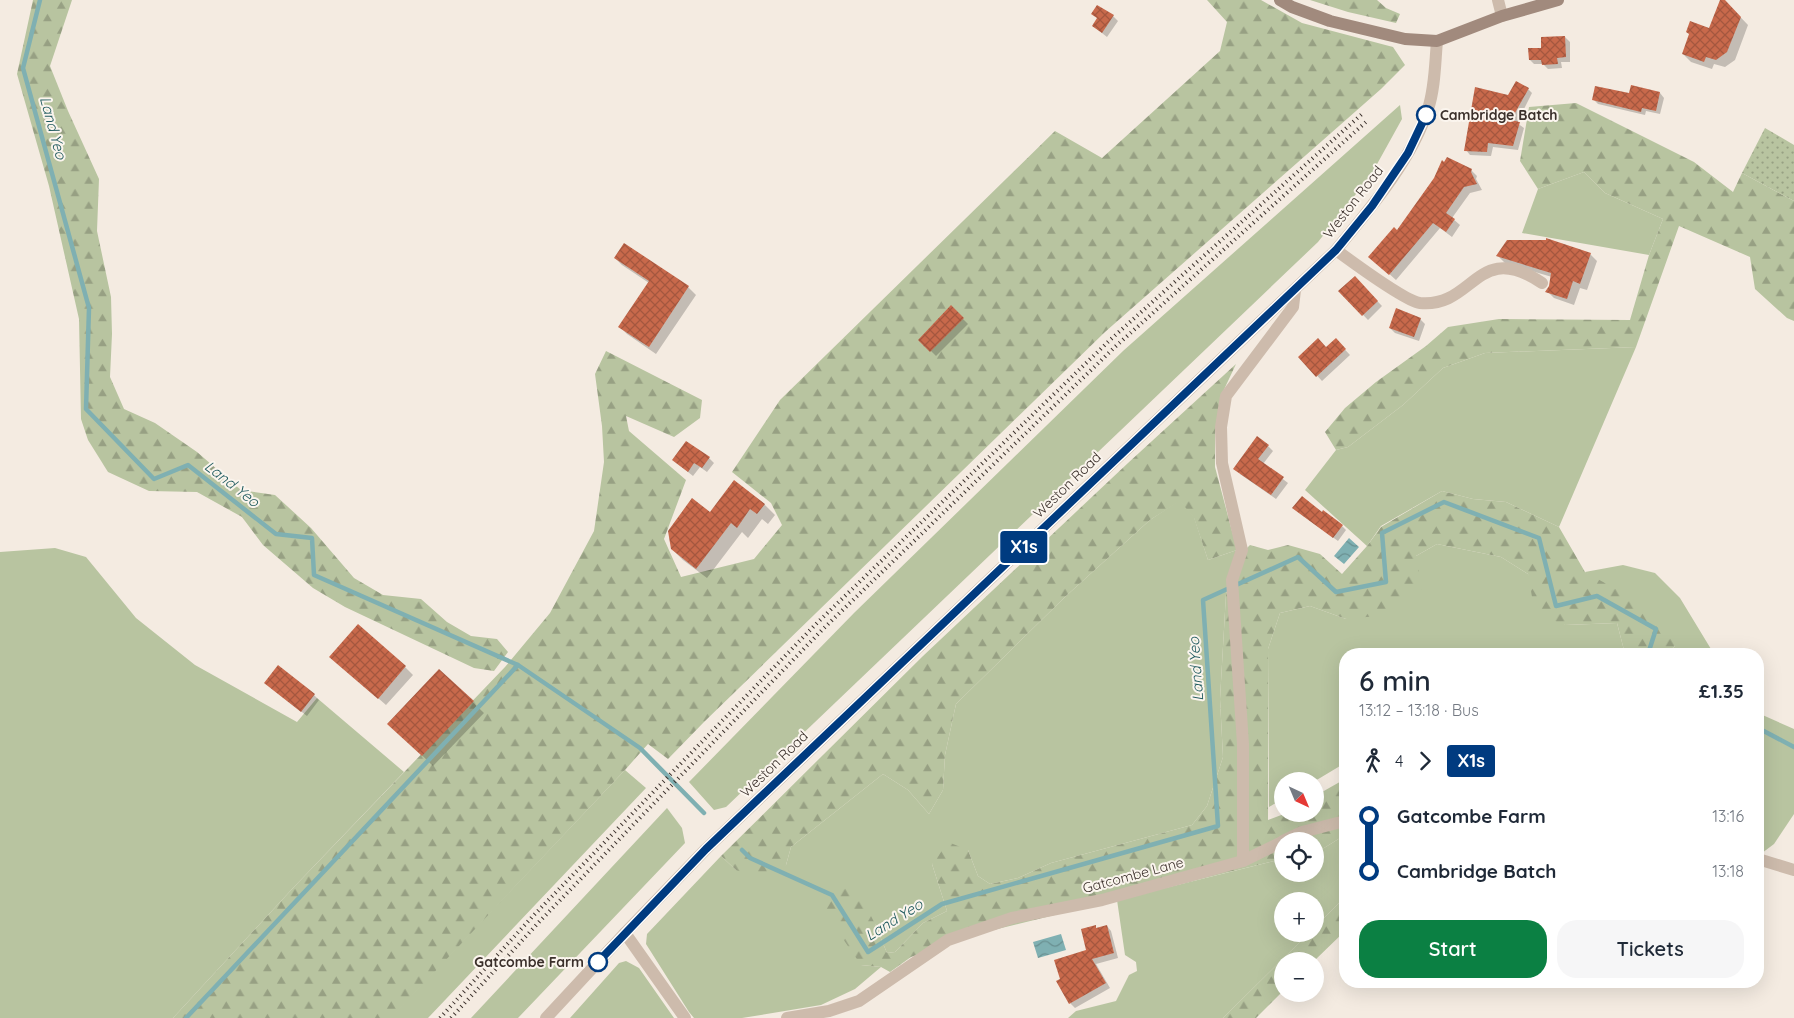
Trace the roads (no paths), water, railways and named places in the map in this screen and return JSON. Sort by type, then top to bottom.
[{"type":"main road","points":[[1280,0],[1292,7],[1330,21],[1405,38],[1437,41],[1502,16],[1558,0]]},
{"type":"street","points":[[1498,0],[1502,16]]},
{"type":"street","name":"Weston Road","points":[[546,1018],[706,849],[1336,250],[1372,206],[1408,153],[1428,109],[1437,41]]},
{"type":"street","points":[[1336,250],[1400,293],[1419,303],[1442,301],[1461,292],[1476,278],[1490,270],[1510,268],[1527,273],[1542,283]]},
{"type":"street","points":[[1243,861],[1243,744],[1232,580],[1242,550],[1222,464],[1221,427],[1226,396],[1293,307],[1294,290]]},
{"type":"street","name":"Gatcombe Lane","points":[[1302,832],[1339,823]]},
{"type":"street","name":"Gatcombe Lane","points":[[787,1018],[829,1011],[859,1001],[948,940],[1012,918],[1102,900],[1243,861],[1274,846]]},
{"type":"street","points":[[1764,861],[1794,870]]},
{"type":"street","points":[[625,933],[685,1018]]},
{"type":"water","points":[[1349,538],[1359,547],[1344,564],[1334,556]]},
{"type":"water","points":[[1061,934],[1066,950],[1038,958],[1033,942]]},
{"type":"waterway","name":"Land Yeo","points":[[40,0],[23,68],[89,308],[86,409],[154,479],[188,465],[276,534],[312,538],[314,575],[518,665],[640,748],[704,813]]},
{"type":"waterway","name":"Land Yeo","points":[[742,850],[750,858],[832,895],[868,952],[942,904],[1218,826],[1203,600],[1298,557],[1336,592],[1386,582],[1382,533],[1444,502],[1539,538],[1556,606],[1597,596],[1656,629],[1650,648]]},
{"type":"waterway","points":[[186,1018],[518,665]]},
{"type":"waterway","name":"Land Yeo","points":[[1764,731],[1794,747]]},
{"type":"railway","points":[[440,1018],[533,916],[817,623],[1110,340],[1362,114]]},
{"type":"railway","points":[[451,1018],[539,922],[823,629],[1116,346],[1367,121]]},
{"type":"place","name":"Cambridge Batch","points":[[1426,115]]},
{"type":"place","name":"Gatcombe Farm","points":[[598,962]]}]
